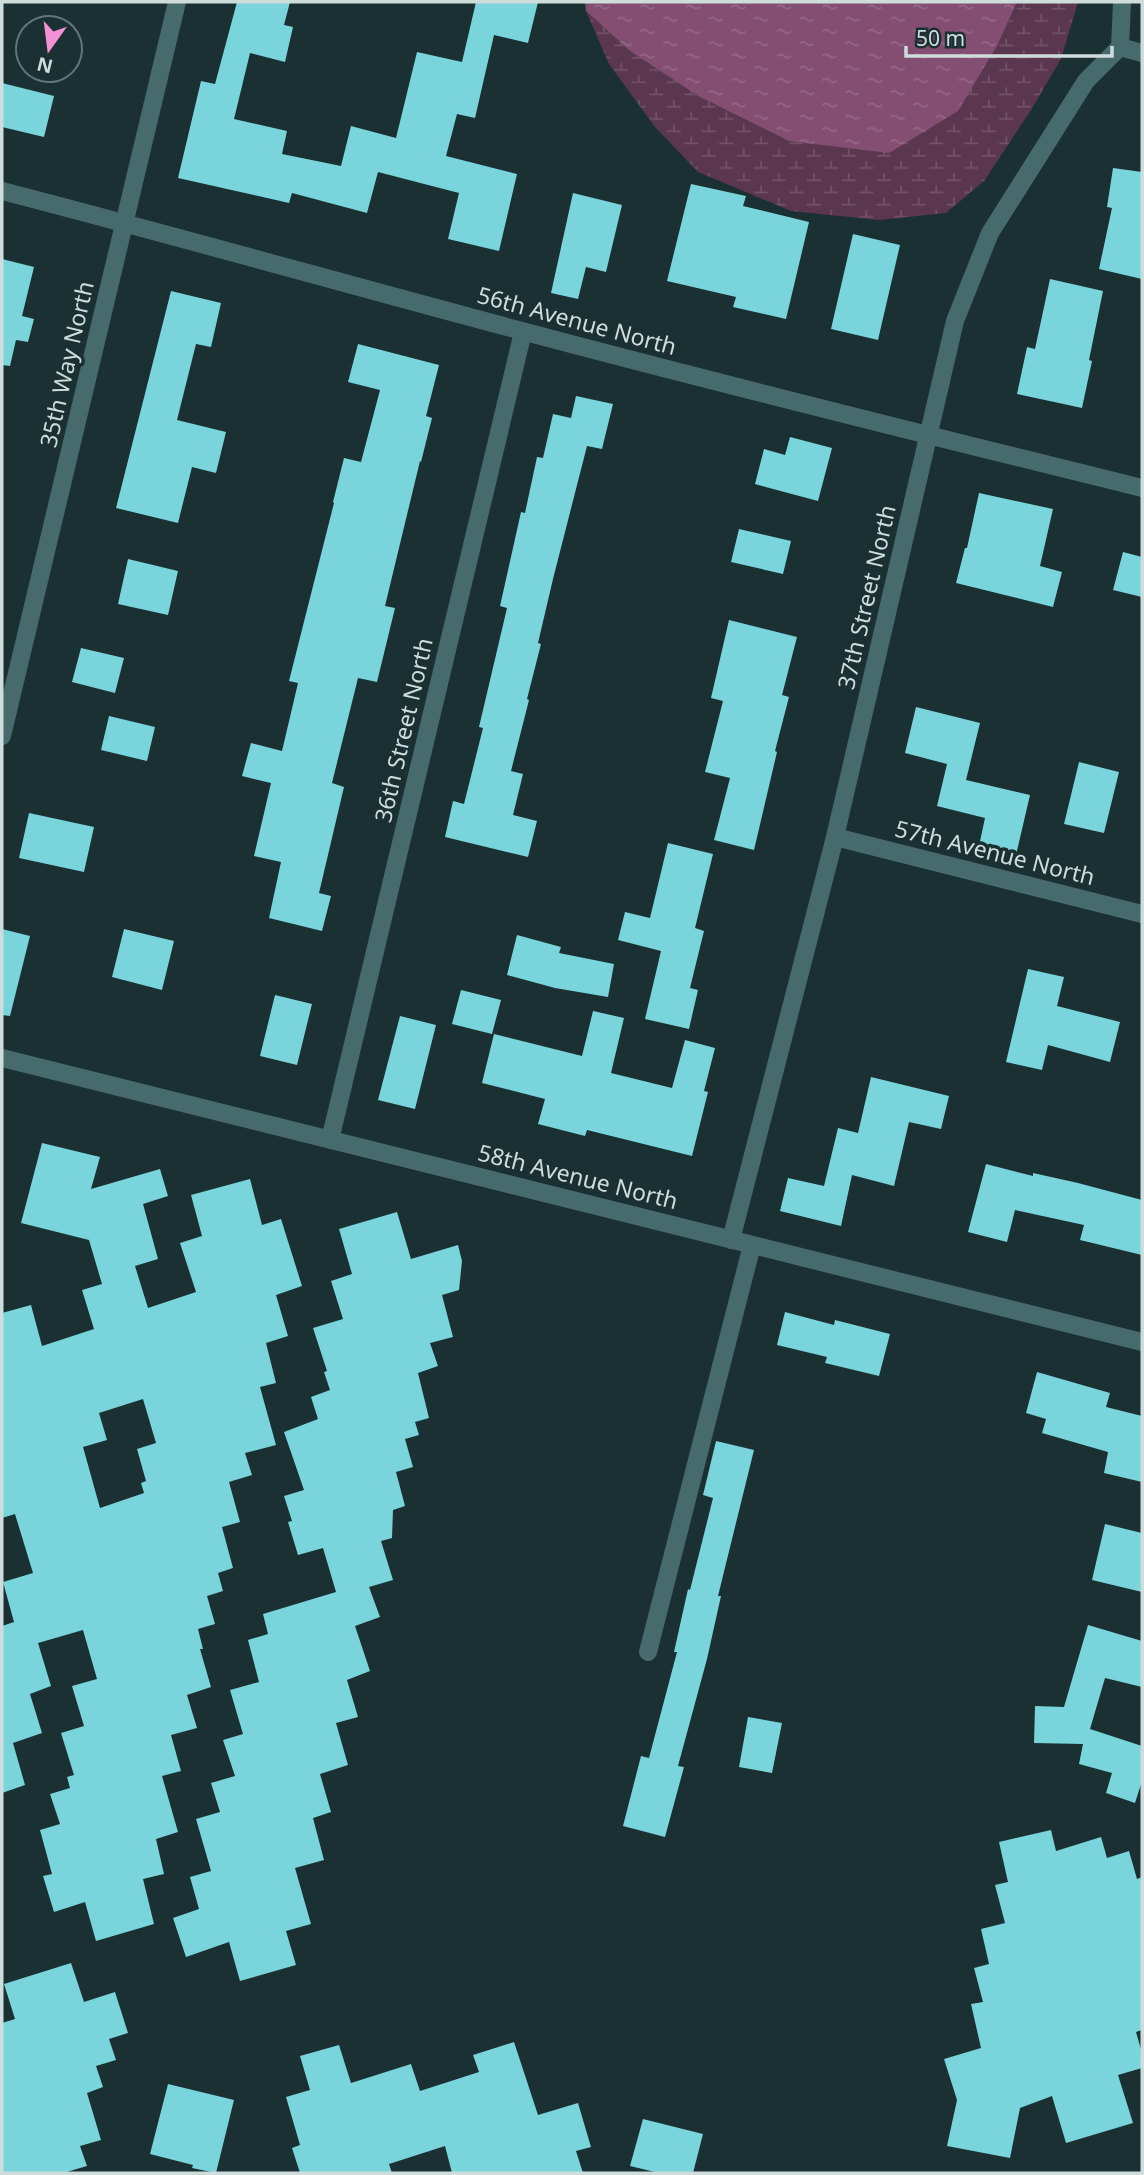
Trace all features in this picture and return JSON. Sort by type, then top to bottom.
[{"type":"street","name":"35th Way North","points":[[2,736],[177,2]]},
{"type":"street","points":[[1122,2],[1120,47],[1142,53]]},
{"type":"street","name":"37th Street North","points":[[732,1240],[835,837],[955,321],[990,233],[1086,80],[1120,47]]},
{"type":"street","name":"56th Avenue North","points":[[2,191],[523,332],[1142,488]]},
{"type":"street","name":"36th Street North","points":[[330,1140],[523,332]]},
{"type":"street","name":"57th Avenue North","points":[[835,837],[1142,914]]},
{"type":"street","name":"58th Avenue North","points":[[2,1058],[1142,1342]]},
{"type":"street","points":[[648,1653],[752,1245]]},
{"type":"green space","points":[[1017,2],[1078,2],[1061,59],[1031,110],[984,181],[946,213],[879,220],[791,211],[698,172],[655,127],[609,64],[586,11],[630,51],[698,96],[789,141],[998,44]]},
{"type":"water","points":[[585,2],[1017,2],[998,44],[958,111],[889,153],[789,141],[698,96],[630,51],[586,11]]},
{"type":"building","points":[[237,2],[290,2],[284,25],[293,27],[285,62],[250,53],[234,119],[287,131],[282,154],[341,166],[351,126],[396,138],[417,52],[462,62],[476,2],[538,2],[528,43],[494,35],[475,118],[457,114],[446,156],[517,174],[499,251],[448,239],[459,193],[378,172],[367,213],[292,193],[289,203],[178,178],[201,81],[215,84]]},
{"type":"building","points":[[2,83],[54,96],[44,137],[2,127]]},
{"type":"building","points":[[1113,168],[1142,172],[1142,279],[1099,269],[1112,208],[1107,207]]},
{"type":"building","points":[[691,184],[746,196],[743,206],[809,222],[786,319],[733,307],[736,297],[667,281]]},
{"type":"building","points":[[573,193],[622,205],[606,272],[586,267],[578,299],[551,293]]},
{"type":"building","points":[[853,234],[900,245],[878,340],[831,329]]},
{"type":"building","points":[[2,259],[34,267],[22,316],[34,319],[28,342],[16,340],[10,366],[2,365]]},
{"type":"building","points":[[1050,279],[1103,291],[1082,408],[1017,394],[1027,347],[1035,349]]},
{"type":"building","points":[[171,291],[221,303],[211,347],[196,344],[177,420],[226,432],[216,473],[192,467],[178,523],[116,508]]},
{"type":"building","points":[[358,344],[439,365],[426,416],[432,418],[385,606],[395,608],[377,682],[358,678],[332,783],[344,787],[319,893],[331,896],[322,931],[269,918],[281,862],[254,856],[271,783],[242,776],[251,743],[282,751],[298,683],[289,681],[344,458],[361,462],[380,390],[348,382]]},
{"type":"building","points":[[576,396],[613,404],[602,449],[587,446],[538,643],[541,644],[511,771],[523,774],[513,815],[537,821],[528,857],[445,837],[453,801],[464,804],[483,728],[479,727],[507,608],[500,606],[521,512],[525,513],[537,457],[543,458],[553,414],[571,418]]},
{"type":"building","points":[[790,437],[832,448],[818,501],[755,484],[764,449],[785,455]]},
{"type":"building","points":[[979,493],[1053,509],[1040,566],[1062,572],[1053,607],[956,583]]},
{"type":"building","points":[[739,529],[791,541],[783,574],[731,562]]},
{"type":"building","points":[[1123,552],[1142,557],[1142,597],[1113,590]]},
{"type":"building","points":[[128,559],[178,571],[168,615],[118,604]]},
{"type":"building","points":[[729,620],[797,637],[782,695],[789,697],[754,850],[714,840],[730,778],[705,772],[723,701],[711,698]]},
{"type":"building","points":[[81,648],[124,658],[115,693],[72,682]]},
{"type":"building","points":[[916,707],[980,723],[966,780],[1030,795],[1016,855],[979,846],[985,818],[937,806],[947,764],[905,753]]},
{"type":"building","points":[[109,716],[155,727],[147,761],[101,750]]},
{"type":"building","points":[[1079,762],[1119,772],[1104,833],[1064,824]]},
{"type":"building","points":[[29,813],[94,827],[84,872],[19,858]]},
{"type":"building","points":[[668,843],[713,854],[695,928],[704,931],[690,988],[698,990],[689,1029],[645,1019],[661,951],[618,940],[625,912],[650,918]]},
{"type":"building","points":[[2,929],[30,936],[10,1016],[2,1015]]},
{"type":"building","points":[[124,929],[174,941],[162,990],[112,977]]},
{"type":"building","points":[[517,935],[561,947],[559,953],[614,964],[608,997],[555,988],[507,975]]},
{"type":"building","points":[[1028,969],[1064,977],[1057,1006],[1120,1022],[1110,1062],[1048,1045],[1042,1070],[1006,1062]]},
{"type":"building","points":[[461,990],[501,1000],[492,1034],[452,1024]]},
{"type":"building","points":[[275,995],[312,1004],[297,1065],[260,1056]]},
{"type":"building","points":[[593,1011],[624,1018],[611,1073],[672,1088],[685,1040],[715,1048],[704,1091],[708,1092],[692,1156],[587,1130],[585,1136],[538,1124],[545,1099],[482,1083],[494,1034],[582,1056]]},
{"type":"building","points":[[400,1016],[436,1025],[415,1109],[378,1100]]},
{"type":"building","points":[[871,1077],[949,1096],[941,1129],[909,1122],[894,1186],[852,1175],[841,1226],[780,1211],[788,1178],[824,1186],[838,1128],[858,1133]]},
{"type":"building","points":[[42,1143],[100,1157],[91,1189],[160,1169],[168,1196],[143,1204],[158,1259],[135,1266],[148,1308],[196,1292],[180,1243],[202,1236],[191,1195],[250,1179],[262,1225],[281,1219],[302,1286],[276,1295],[288,1336],[266,1343],[276,1383],[260,1387],[276,1445],[245,1453],[252,1475],[229,1482],[240,1522],[222,1527],[233,1568],[218,1573],[223,1591],[207,1596],[215,1624],[198,1629],[203,1649],[200,1649],[211,1687],[187,1695],[197,1728],[171,1735],[181,1771],[162,1776],[178,1832],[156,1839],[164,1874],[143,1879],[154,1924],[96,1941],[85,1902],[54,1912],[43,1876],[52,1874],[40,1830],[60,1824],[50,1794],[70,1788],[67,1777],[74,1775],[61,1733],[84,1726],[72,1686],[97,1679],[83,1630],[38,1643],[51,1686],[30,1694],[42,1733],[13,1743],[25,1785],[2,1793],[2,1626],[14,1622],[3,1582],[33,1573],[15,1514],[2,1518],[2,1313],[31,1305],[42,1346],[94,1329],[82,1290],[102,1284],[89,1240],[21,1223]],"holes":[[[143,1399],[156,1443],[137,1449],[146,1481],[141,1483],[144,1493],[100,1508],[83,1447],[107,1440],[99,1413]]]},
{"type":"building","points":[[986,1164],[1033,1176],[1033,1173],[1078,1183],[1142,1200],[1142,1255],[1080,1240],[1084,1225],[1015,1210],[1007,1242],[968,1232]]},
{"type":"building","points":[[397,1212],[411,1259],[458,1245],[462,1261],[459,1290],[442,1295],[453,1337],[430,1343],[438,1366],[418,1373],[429,1418],[415,1422],[419,1435],[405,1439],[413,1467],[396,1472],[405,1506],[393,1510],[392,1538],[381,1541],[393,1580],[369,1587],[380,1617],[355,1626],[370,1671],[347,1680],[358,1717],[336,1723],[348,1765],[320,1774],[331,1812],[313,1818],[324,1860],[295,1868],[311,1924],[286,1931],[296,1965],[240,1981],[229,1942],[186,1957],[173,1918],[199,1909],[190,1877],[211,1871],[196,1819],[220,1812],[211,1783],[235,1776],[223,1740],[243,1734],[230,1690],[259,1682],[248,1640],[268,1634],[263,1614],[336,1592],[323,1548],[298,1555],[288,1522],[292,1521],[284,1496],[304,1490],[284,1432],[318,1419],[311,1397],[330,1390],[324,1372],[327,1371],[313,1328],[343,1319],[331,1281],[352,1274],[339,1229]]},
{"type":"building","points":[[785,1312],[834,1325],[835,1320],[890,1334],[879,1376],[825,1363],[827,1357],[777,1345]]},
{"type":"building","points":[[1037,1372],[1110,1393],[1106,1407],[1142,1416],[1142,1482],[1104,1473],[1108,1452],[1042,1433],[1046,1419],[1026,1413]]},
{"type":"building","points":[[716,1441],[754,1450],[718,1596],[721,1596],[707,1659],[678,1766],[684,1767],[665,1837],[623,1826],[641,1756],[649,1758],[677,1652],[674,1652],[688,1589],[690,1590],[713,1498],[703,1495]]},
{"type":"building","points":[[1105,1524],[1142,1533],[1142,1592],[1092,1580]]},
{"type":"building","points":[[1088,1625],[1142,1641],[1142,1687],[1105,1678],[1090,1729],[1142,1746],[1142,1781],[1135,1803],[1106,1793],[1112,1773],[1079,1764],[1083,1744],[1034,1743],[1035,1706],[1064,1707]]},
{"type":"building","points":[[748,1717],[782,1723],[772,1773],[739,1767]]},
{"type":"building","points":[[1051,1830],[1056,1851],[1101,1837],[1107,1858],[1129,1851],[1137,1879],[1142,1877],[1142,2030],[1136,2032],[1142,2053],[1142,2068],[1118,2075],[1133,2123],[1066,2143],[1052,2096],[1020,2108],[1010,2158],[947,2146],[957,2100],[944,2059],[981,2048],[971,2004],[983,2002],[974,1968],[989,1964],[981,1929],[1005,1923],[995,1885],[1008,1882],[999,1842]]},
{"type":"building","points":[[71,1963],[84,2002],[115,1992],[128,2033],[109,2039],[116,2060],[96,2066],[103,2087],[87,2093],[101,2140],[80,2146],[87,2166],[63,2173],[2,2173],[2,2023],[15,2019],[4,1984]]},
{"type":"building","points":[[514,2042],[538,2115],[578,2103],[591,2147],[576,2151],[583,2173],[452,2173],[445,2146],[389,2164],[392,2173],[300,2173],[292,2148],[300,2145],[286,2097],[310,2090],[300,2056],[339,2045],[351,2083],[411,2064],[420,2091],[479,2072],[473,2055]]},
{"type":"building","points":[[168,2084],[234,2100],[216,2173],[150,2154]]},
{"type":"building","points":[[643,2119],[703,2134],[693,2173],[659,2173],[630,2166]]}]
